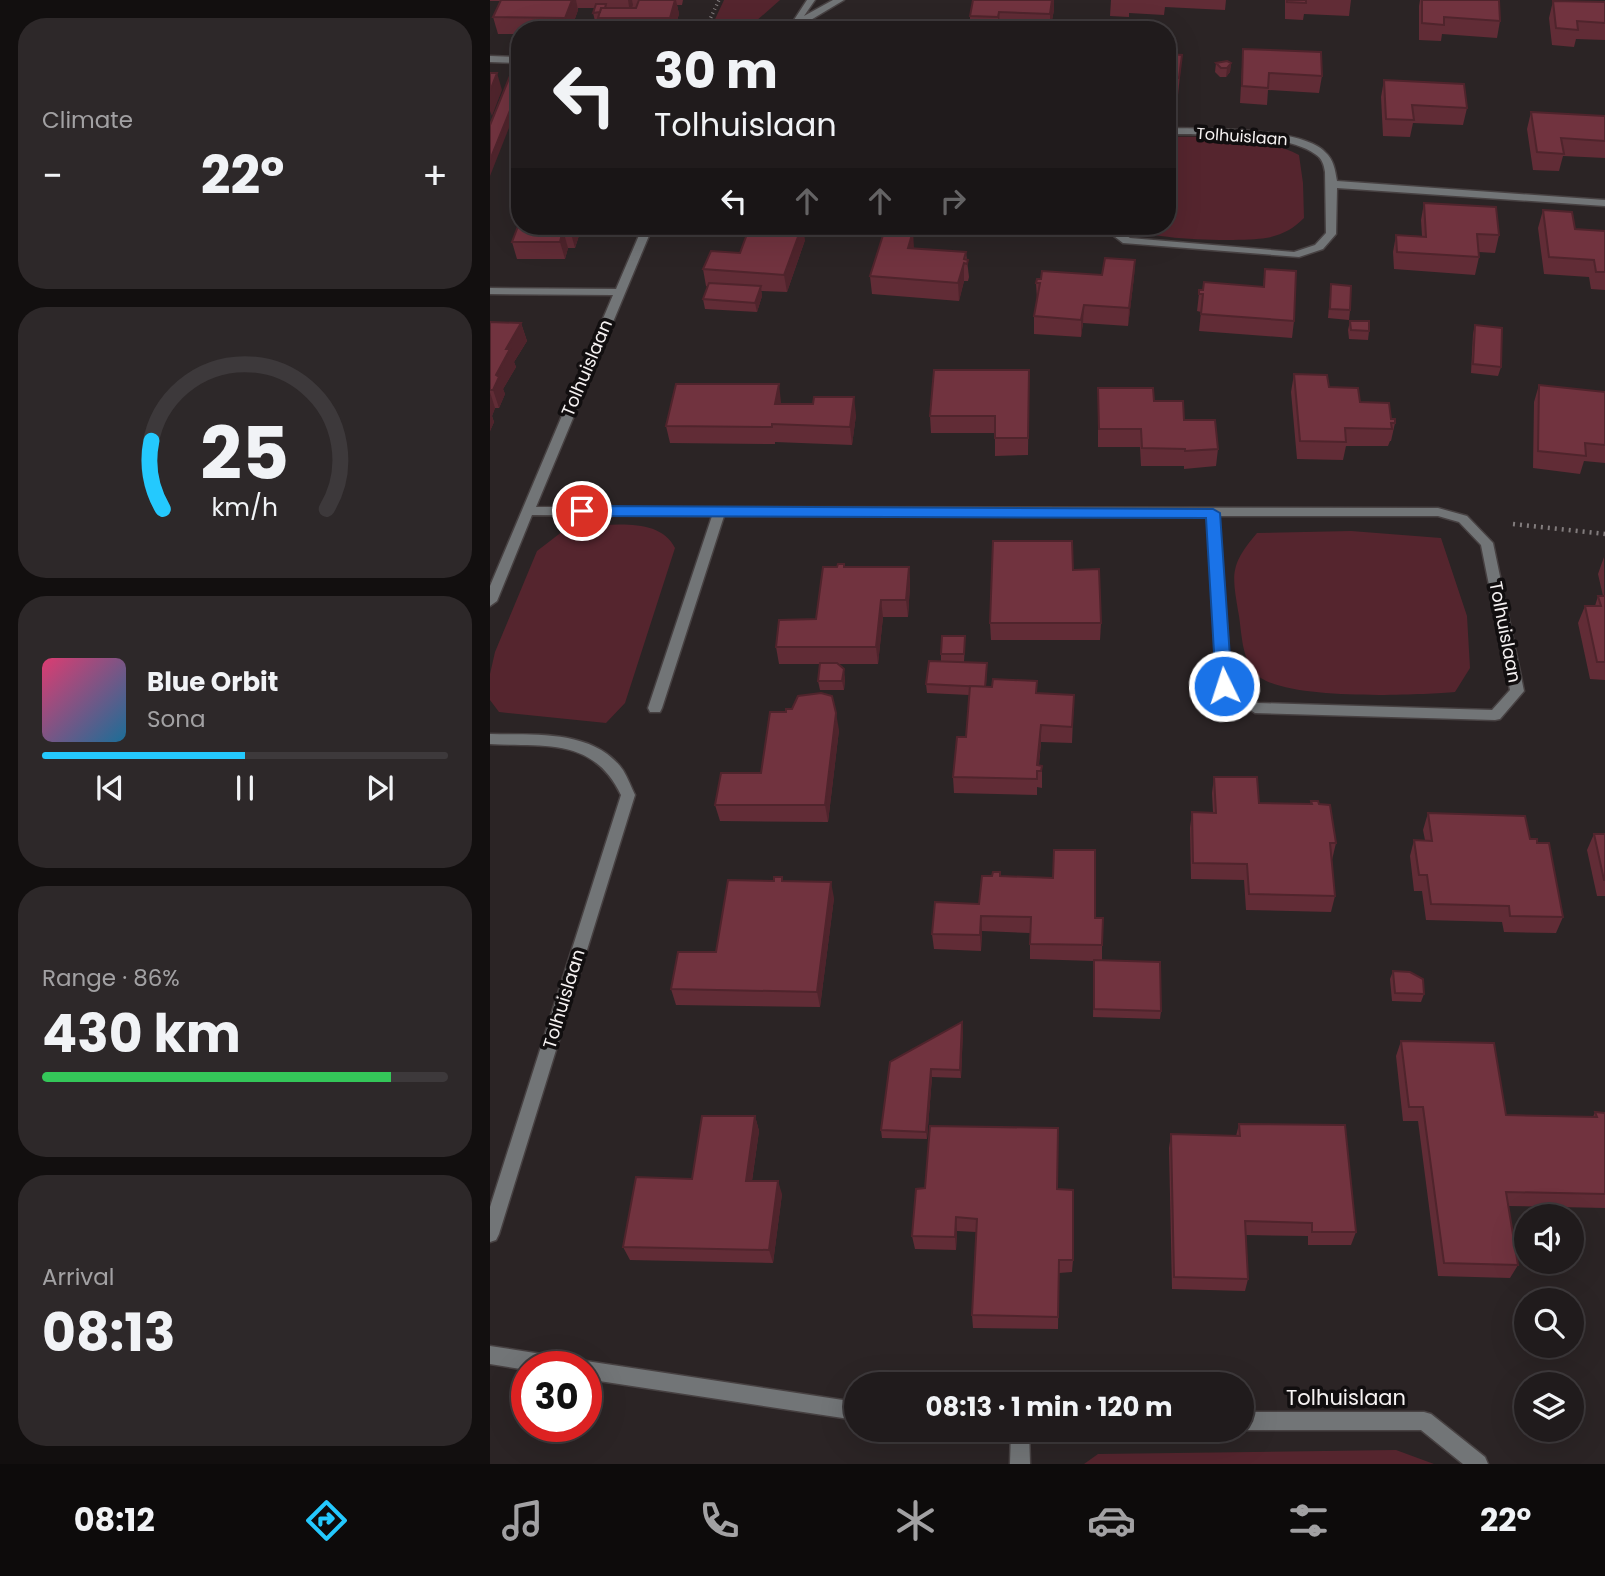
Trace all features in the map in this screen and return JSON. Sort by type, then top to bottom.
[{"type":"street","points":[[795,21],[811,0]]},
{"type":"street","points":[[802,21],[840,0]]},
{"type":"street","points":[[490,59],[511,60]]},
{"type":"street","name":"Tolhuislaan","points":[[1118,235],[1127,241],[1295,255],[1319,247],[1331,234],[1329,164],[1324,153],[1308,144],[1288,138],[1176,132]]},
{"type":"street","points":[[1330,184],[1605,203]]},
{"type":"street","name":"Tolhuislaan","points":[[490,601],[644,235]]},
{"type":"street","points":[[490,291],[619,292]]},
{"type":"street","points":[[527,511],[1438,512],[1463,519]]},
{"type":"street","points":[[655,708],[719,512]]},
{"type":"street","name":"Tolhuislaan","points":[[1213,513],[1224,686],[1255,708],[1495,715],[1517,691],[1488,543],[1463,519]]},
{"type":"street","name":"Tolhuislaan","points":[[490,739],[585,747],[602,754],[614,765],[628,794],[490,1234]]},
{"type":"street","points":[[490,1355],[511,1358]]},
{"type":"street","points":[[602,1372],[844,1409]]},
{"type":"street","name":"Tolhuislaan","points":[[1254,1421],[1424,1421],[1478,1464]]},
{"type":"street","points":[[1020,1442],[1020,1464]]},
{"type":"path","points":[[709,21],[719,0]]},
{"type":"path","points":[[1463,519],[1605,534]]},
{"type":"shaded area","points":[[724,0],[780,0],[756,21],[714,21]]},
{"type":"shaded area","points":[[1176,137],[1216,137],[1252,141],[1299,155],[1304,218],[1291,228],[1266,238],[1254,239],[1153,235],[1176,235]]},
{"type":"shaded area","points":[[579,526],[646,527],[668,538],[675,548],[625,703],[606,723],[499,712],[490,700],[490,674],[495,652],[537,551],[563,531]]},
{"type":"shaded area","points":[[1351,531],[1441,538],[1467,616],[1470,668],[1455,692],[1381,695],[1318,692],[1268,682],[1254,672],[1243,646],[1235,590],[1235,571],[1241,554],[1257,533]]},
{"type":"shaded area","points":[[1396,1450],[1434,1464],[1084,1464],[1098,1454]]},
{"type":"building","points":[[501,0],[572,0],[565,18],[493,17]]},
{"type":"building","points":[[639,0],[675,0],[670,18],[598,18],[601,8],[636,8]]},
{"type":"building","points":[[973,0],[1052,0],[1050,14],[999,12],[998,17],[970,16]]},
{"type":"building","points":[[1306,0],[1306,3],[1287,2]]},
{"type":"building","points":[[1422,0],[1499,0],[1500,21],[1444,17],[1444,25],[1422,23]]},
{"type":"building","points":[[1553,1],[1605,2],[1605,23],[1577,21],[1578,30],[1556,28]]},
{"type":"building","points":[[596,4],[606,4],[600,12],[593,13]]},
{"type":"building","points":[[1243,49],[1321,52],[1322,76],[1269,73],[1268,88],[1242,86]]},
{"type":"building","points":[[1176,55],[1182,55],[1179,78],[1176,78]]},
{"type":"building","points":[[1216,63],[1231,63],[1227,68],[1221,68]]},
{"type":"building","points":[[490,73],[497,73],[490,91]]},
{"type":"building","points":[[511,73],[511,108],[490,160],[490,125]]},
{"type":"building","points":[[1384,80],[1464,84],[1467,108],[1412,105],[1414,120],[1386,119]]},
{"type":"building","points":[[1531,112],[1605,116],[1605,141],[1561,138],[1564,154],[1537,152]]},
{"type":"building","points":[[1424,203],[1496,207],[1499,235],[1477,234],[1479,257],[1397,252],[1396,235],[1426,237]]},
{"type":"building","points":[[1543,210],[1572,212],[1575,229],[1605,231],[1605,272],[1596,272],[1594,260],[1549,257]]},
{"type":"building","points":[[515,235],[562,235],[560,242],[512,242]]},
{"type":"building","points":[[747,235],[799,235],[784,275],[703,269],[711,251],[740,253]]},
{"type":"building","points":[[883,235],[912,235],[908,248],[966,252],[964,259],[968,260],[967,264],[964,263],[958,283],[870,276]]},
{"type":"building","points":[[1105,258],[1135,260],[1129,308],[1084,305],[1081,320],[1034,316],[1040,283],[1036,283],[1037,279],[1041,279],[1042,271],[1102,275]]},
{"type":"building","points":[[1265,269],[1296,271],[1294,321],[1201,314],[1203,294],[1199,294],[1199,290],[1203,290],[1204,282],[1264,287]]},
{"type":"building","points":[[709,283],[761,286],[755,303],[703,299]]},
{"type":"building","points":[[1331,284],[1351,286],[1350,310],[1330,309]]},
{"type":"building","points":[[1350,321],[1369,321],[1369,331],[1351,330]]},
{"type":"building","points":[[490,322],[521,323],[506,349],[510,349],[496,375],[499,377],[493,390],[490,390]]},
{"type":"building","points":[[1475,325],[1502,328],[1501,367],[1473,364]]},
{"type":"building","points":[[934,370],[1029,370],[1028,438],[995,438],[995,416],[930,416]]},
{"type":"building","points":[[1294,374],[1327,375],[1329,387],[1358,388],[1360,402],[1389,403],[1391,419],[1395,419],[1395,423],[1391,423],[1392,429],[1345,428],[1346,442],[1300,441]]},
{"type":"building","points":[[676,384],[779,384],[775,404],[813,404],[814,397],[854,397],[850,427],[772,424],[772,427],[666,426]]},
{"type":"building","points":[[1539,385],[1605,392],[1605,445],[1585,443],[1586,456],[1538,451]]},
{"type":"building","points":[[1098,388],[1153,388],[1154,401],[1183,401],[1184,420],[1215,420],[1218,449],[1185,451],[1142,448],[1141,429],[1099,429]]},
{"type":"building","points":[[993,541],[1072,541],[1073,570],[1099,569],[1101,623],[990,623]]},
{"type":"building","points":[[838,564],[844,564],[844,567],[909,567],[906,600],[881,600],[876,647],[776,647],[779,620],[816,619],[823,567],[837,567]]},
{"type":"building","points":[[1598,596],[1605,596],[1605,662],[1597,662],[1585,606],[1601,606]]},
{"type":"building","points":[[942,636],[965,636],[964,654],[941,654]]},
{"type":"building","points":[[929,661],[987,663],[985,687],[926,684]]},
{"type":"building","points":[[820,663],[837,663],[844,669],[842,681],[818,681]]},
{"type":"building","points":[[993,679],[1037,681],[1036,693],[1074,695],[1072,727],[1041,725],[1037,765],[1042,766],[1041,771],[1037,771],[1037,779],[953,777],[957,737],[966,737],[970,686],[992,687]]},
{"type":"building","points":[[821,693],[832,696],[836,713],[825,805],[715,805],[721,773],[761,773],[770,712],[786,712],[786,709],[792,709],[798,696]]},
{"type":"building","points":[[1214,777],[1257,777],[1259,803],[1312,804],[1311,801],[1318,801],[1319,804],[1330,805],[1336,843],[1330,843],[1335,896],[1249,894],[1247,864],[1193,863],[1192,812],[1216,813]]},
{"type":"building","points":[[1428,813],[1525,816],[1530,839],[1537,839],[1537,843],[1549,843],[1563,917],[1510,916],[1509,906],[1431,904],[1427,875],[1419,875],[1414,840],[1432,841]]},
{"type":"building","points":[[1594,834],[1605,834],[1605,880],[1604,880]]},
{"type":"building","points":[[1054,850],[1095,850],[1095,918],[1103,918],[1102,945],[1030,944],[1031,917],[981,916],[980,935],[932,934],[935,902],[979,904],[982,876],[992,876],[993,872],[1000,872],[1000,876],[1053,878]]},
{"type":"building","points":[[774,877],[782,877],[782,881],[831,882],[817,992],[671,989],[678,952],[716,952],[728,880],[774,881]]},
{"type":"building","points":[[1094,960],[1160,962],[1161,1011],[1094,1009]]},
{"type":"building","points":[[1393,971],[1410,972],[1423,979],[1424,994],[1395,993]]},
{"type":"building","points":[[962,1022],[960,1070],[931,1069],[926,1132],[881,1130],[890,1062]]},
{"type":"building","points":[[1401,1041],[1494,1043],[1506,1115],[1597,1117],[1595,1112],[1605,1113],[1605,1194],[1506,1192],[1514,1241],[1514,1265],[1444,1263],[1423,1107],[1409,1107]]},
{"type":"building","points":[[702,1116],[755,1116],[746,1181],[778,1181],[769,1250],[623,1247],[636,1177],[692,1179]]},
{"type":"building","points":[[1239,1124],[1345,1125],[1356,1232],[1312,1232],[1312,1223],[1245,1221],[1248,1279],[1174,1277],[1171,1134],[1240,1136]]},
{"type":"building","points":[[930,1126],[1058,1128],[1057,1189],[1073,1190],[1073,1260],[1059,1260],[1058,1317],[972,1315],[977,1219],[956,1217],[955,1237],[912,1236],[916,1189],[925,1188]]},
{"type":"route","points":[[582,511],[1213,513],[1224,686]]}]
